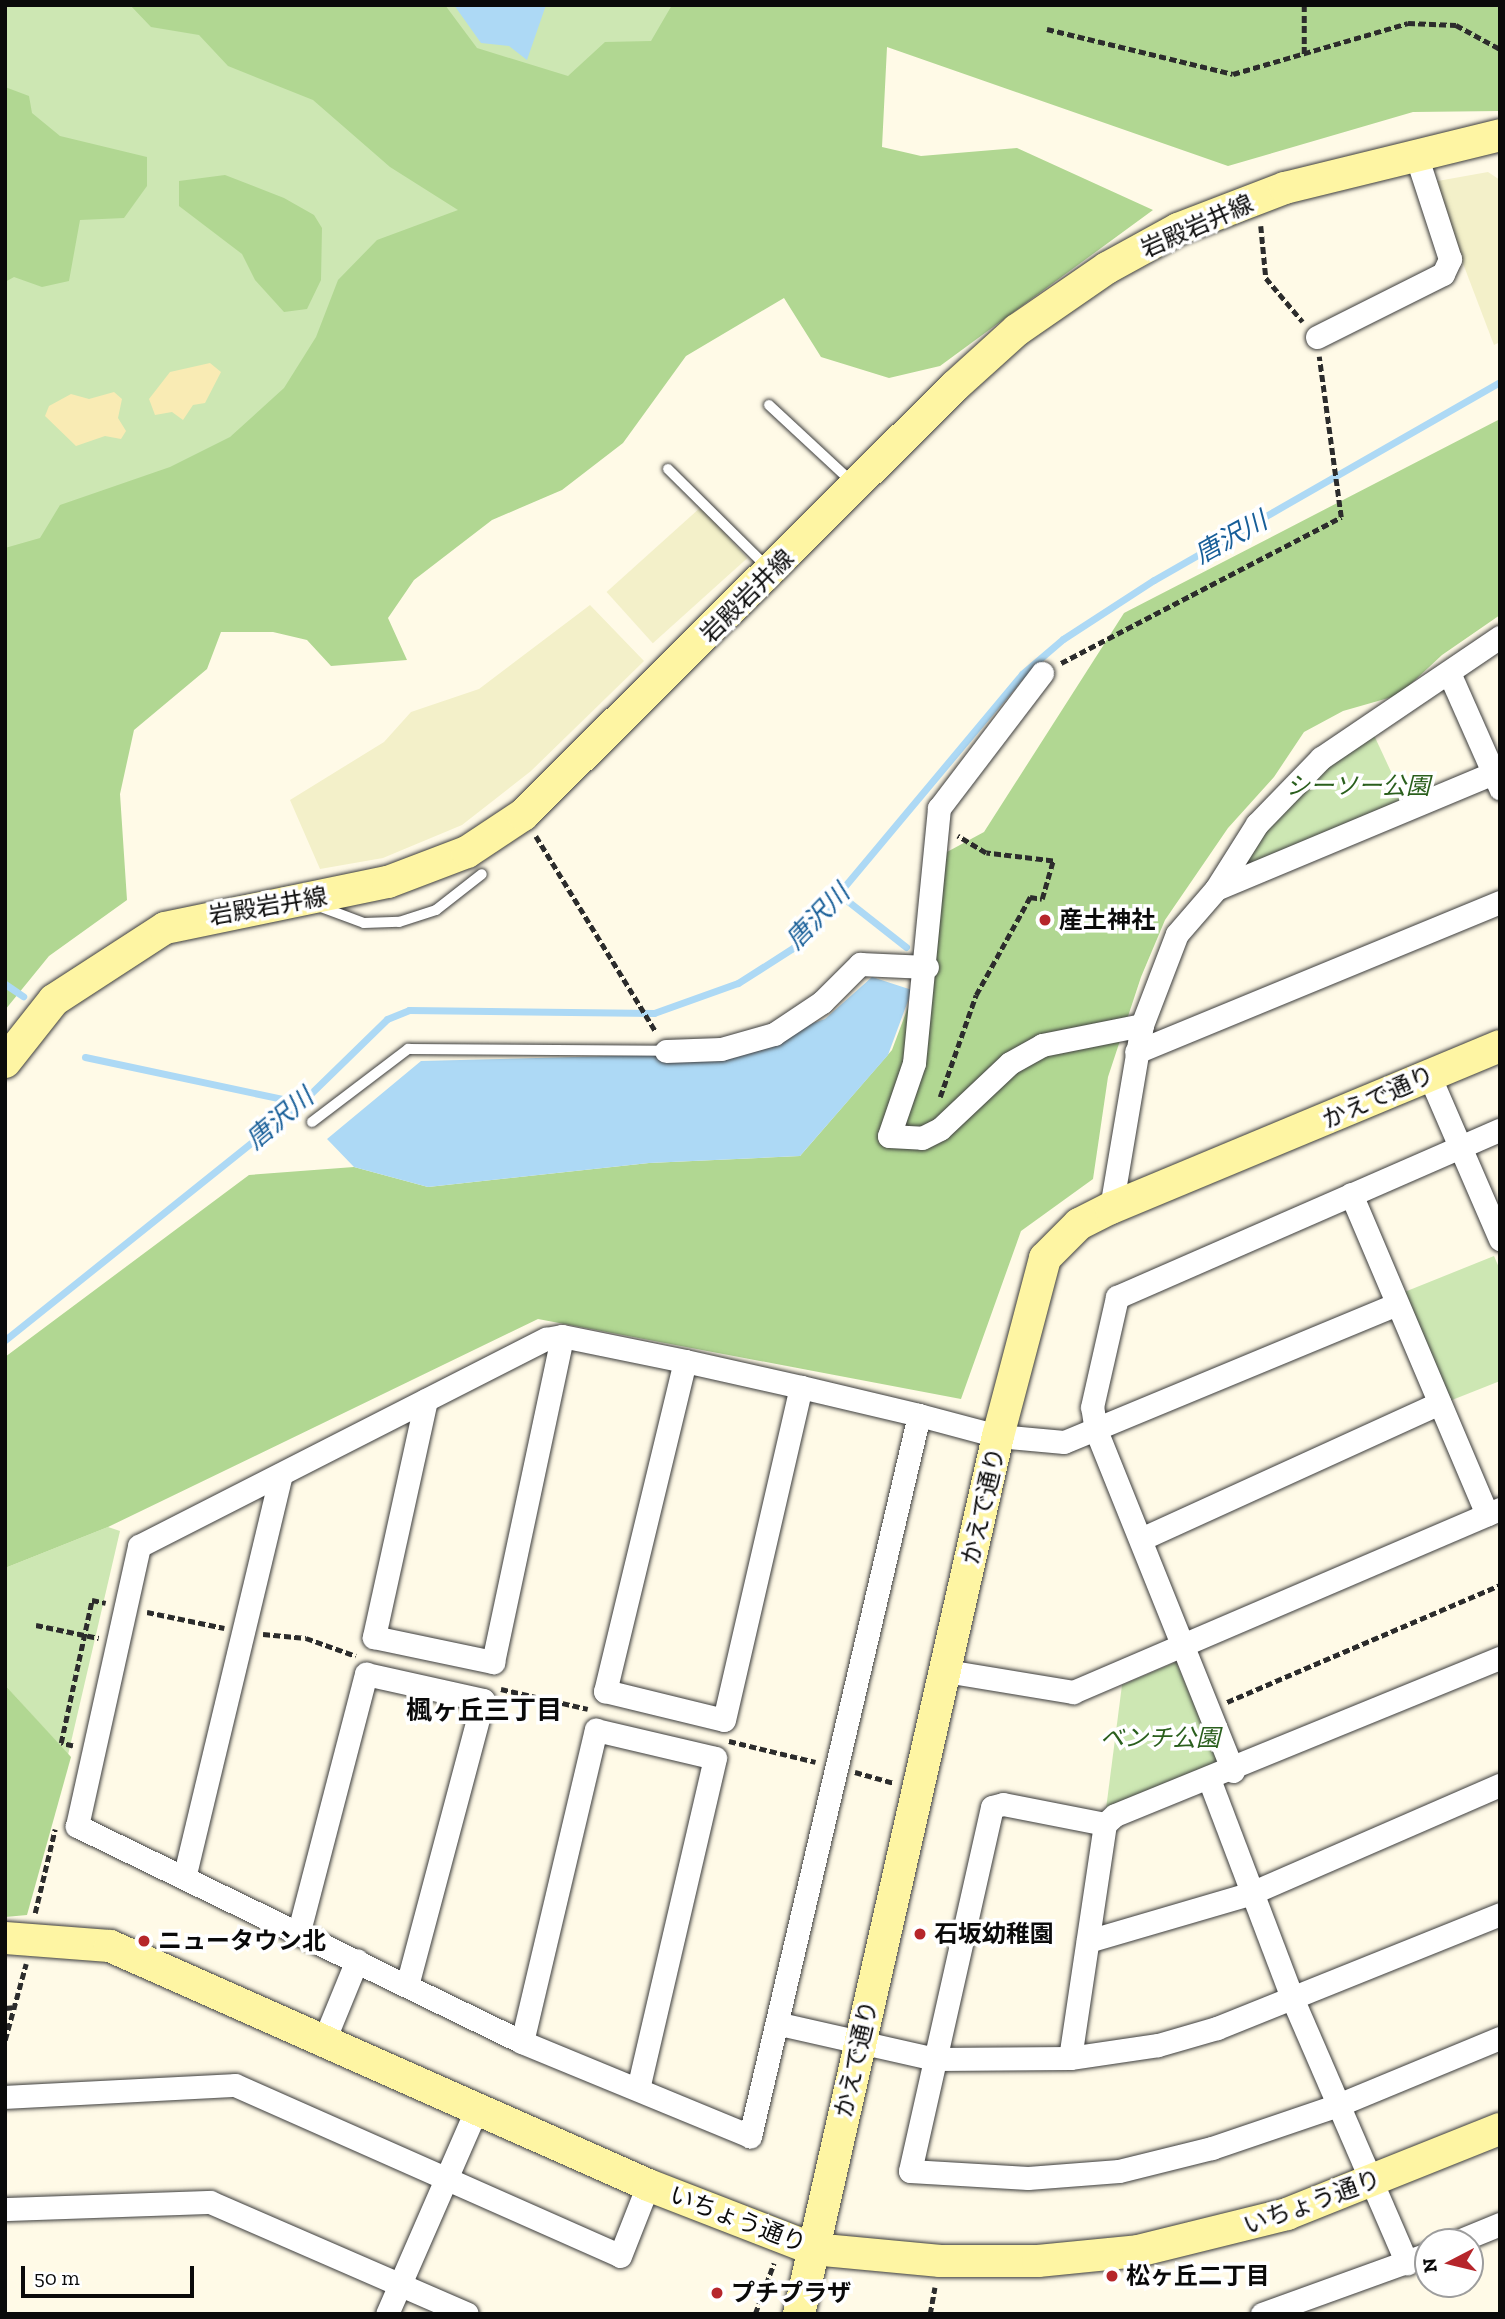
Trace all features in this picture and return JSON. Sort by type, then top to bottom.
[{"type":"street","name":"岩殿岩井線","points":[[5,1062],[54,1000],[122,951],[165,928],[423,871],[467,852],[523,815],[772,572],[855,485],[1017,330],[1178,229],[1260,197],[1500,135]]},
{"type":"street","points":[[1317,337],[1443,274],[1450,258],[1416,155]]},
{"type":"street","points":[[1111,1208],[1142,1025],[1178,934],[1216,889],[1257,824],[1321,758],[1450,675],[1500,637]]},
{"type":"street","points":[[1042,673],[939,808],[927,967],[914,1063],[889,1136],[927,1135],[966,1110],[1010,1063],[1042,1045],[1142,1025]]},
{"type":"street","points":[[1216,889],[1497,777],[1450,675]]},
{"type":"street","points":[[1136,1052],[1500,902]]},
{"type":"street","points":[[666,1051],[721,1049],[774,1034],[822,1002],[860,964],[927,967]]},
{"type":"street","name":"かえで通り","points":[[799,2314],[998,1436],[1045,1258],[1079,1224],[1111,1208],[1500,1046]]},
{"type":"street","points":[[1429,1075],[1500,1238]]},
{"type":"street","points":[[1233,1771],[1210,1708],[1096,1431],[1092,1407],[1117,1297],[1500,1130]]},
{"type":"street","points":[[946,1671],[1073,1692],[1493,1512],[1440,1403],[1351,1194]]},
{"type":"street","points":[[919,1415],[780,2024],[750,2136],[522,2042],[185,1874],[77,1826],[118,1605],[139,1546],[146,1540],[281,1475],[426,1400],[562,1336],[801,1387],[919,1415],[998,1436],[1064,1442],[1397,1304]]},
{"type":"street","points":[[426,1400],[374,1637],[492,1661],[562,1336]]},
{"type":"street","points":[[685,1361],[605,1691],[724,1720],[801,1387]]},
{"type":"street","points":[[1141,1539],[1440,1403]]},
{"type":"street","points":[[185,1874],[240,1632],[281,1475]]},
{"type":"street","points":[[1070,2058],[1105,1824],[1115,1815],[1233,1771],[1500,1658]]},
{"type":"street","points":[[299,1931],[366,1675],[483,1700],[407,1985]]},
{"type":"street","points":[[522,2042],[596,1730],[715,1758],[638,2088]]},
{"type":"street","points":[[1209,1779],[1250,1894],[1370,2183],[1414,2252]]},
{"type":"street","points":[[1088,1941],[1250,1894],[1500,1785]]},
{"type":"street","points":[[1105,1824],[1003,1804],[992,1807],[910,2171],[1028,2178],[1119,2171],[1212,2148],[1338,2105],[1500,2038]]},
{"type":"street","points":[[780,2024],[859,2045],[935,2059],[1070,2058],[1158,2045],[1293,2000],[1500,1914]]},
{"type":"street","name":"いちょう通り","points":[[12,1946],[110,1946],[478,2106],[648,2185],[773,2253],[813,2249],[940,2261],[1038,2261],[1138,2251],[1214,2236],[1370,2183],[1500,2129]]},
{"type":"street","points":[[325,2038],[358,1960]]},
{"type":"street","points":[[5,2097],[236,2085],[620,2256],[648,2185]]},
{"type":"street","points":[[387,2314],[478,2106]]},
{"type":"street","points":[[5,2209],[211,2202],[467,2314]]},
{"type":"street","points":[[1262,2314],[1304,2308],[1414,2260]]},
{"type":"lane","points":[[769,405],[855,485]]},
{"type":"lane","points":[[668,469],[772,572]]},
{"type":"lane","points":[[301,898],[334,916],[399,922],[436,910],[482,874]]},
{"type":"lane","points":[[312,1122],[408,1049],[666,1051]]},
{"type":"path","points":[[1304,5],[1304,54]]},
{"type":"path","points":[[1047,29],[1233,74],[1304,54],[1372,29],[1431,22],[1476,33],[1500,49]]},
{"type":"path","points":[[1042,673],[1341,517],[1329,461],[1317,337],[1266,278],[1260,197]]},
{"type":"path","points":[[523,815],[654,1030]]},
{"type":"path","points":[[927,1135],[976,995],[1030,897],[1042,899],[1053,861],[986,853],[939,820]]},
{"type":"path","points":[[1210,1708],[1500,1585]]},
{"type":"path","points":[[74,1746],[61,1743],[92,1600],[240,1632],[306,1638],[370,1660]]},
{"type":"path","points":[[36,1625],[100,1638]]},
{"type":"path","points":[[79,1665],[93,1668]]},
{"type":"path","points":[[486,1685],[599,1713]]},
{"type":"path","points":[[720,1739],[918,1790]]},
{"type":"path","points":[[35,1913],[40,1889]]},
{"type":"path","points":[[5,2040],[16,2007],[12,1946]]},
{"type":"path","points":[[5,2007],[16,2007]]},
{"type":"path","points":[[773,2253],[782,2274]]},
{"type":"path","points":[[755,2314],[773,2253]]},
{"type":"shaded area","points":[[1488,172],[1500,180],[1500,342],[1494,345],[1432,182]]},
{"type":"shaded area","points":[[701,507],[747,558],[653,643],[607,592]]},
{"type":"shaded area","points":[[590,605],[644,661],[531,771],[462,825],[383,858],[320,869],[290,800],[384,742],[411,712],[479,689]]},
{"type":"green space","points":[[5,5],[769,5],[355,501],[5,607]]},
{"type":"green space","points":[[130,5],[445,5],[477,48],[568,76],[605,42],[651,41],[672,5],[1500,5],[1500,111],[1413,112],[1228,166],[887,47],[882,147],[921,156],[1017,148],[1153,210],[940,366],[889,378],[821,357],[784,298],[686,356],[623,443],[562,490],[492,520],[414,580],[388,618],[407,660],[331,666],[307,640],[273,632],[221,632],[207,669],[134,730],[120,794],[127,900],[49,956],[5,1010],[5,548],[40,538],[60,505],[170,467],[230,437],[284,388],[316,337],[338,280],[377,240],[458,210],[390,167],[313,100],[228,66],[199,35],[151,27]]},
{"type":"green space","points":[[5,87],[29,96],[32,113],[60,136],[147,157],[147,186],[124,218],[80,220],[69,281],[42,287],[14,277],[5,282]]},
{"type":"green space","points":[[225,175],[284,198],[314,215],[322,228],[321,280],[307,309],[284,312],[255,280],[242,254],[179,206],[179,181]]},
{"type":"green space","points":[[1500,419],[1500,615],[1442,655],[1399,695],[1343,711],[1304,732],[1274,777],[1228,828],[1165,920],[1141,977],[1108,1077],[1093,1179],[1021,1231],[961,1399],[538,1319],[108,1527],[5,1568],[5,1357],[249,1175],[354,1167],[428,1187],[649,1163],[800,1156],[892,1050],[936,932],[947,852],[984,832],[1124,613]]},
{"type":"green space","name":"シーソー公園","points":[[1373,733],[1406,804],[1241,872],[1262,827],[1326,765]]},
{"type":"green space","points":[[1494,1256],[1500,1270],[1500,1381],[1447,1402],[1402,1293]]},
{"type":"green space","points":[[108,1527],[120,1531],[68,1755],[5,1685],[5,1568]]},
{"type":"green space","name":"ベンチ公園","points":[[1176,1662],[1219,1763],[1106,1809],[1122,1685]]},
{"type":"green space","points":[[5,1685],[71,1757],[27,1915],[5,1917]]},
{"type":"sand","points":[[210,363],[221,372],[205,403],[193,405],[183,420],[172,412],[155,415],[149,399],[170,372]]},
{"type":"sand","points":[[114,392],[122,399],[118,418],[126,431],[121,439],[105,436],[76,446],[45,416],[49,406],[71,394],[89,399]]},
{"type":"water","points":[[454,5],[546,5],[527,60],[509,46],[481,43]]},
{"type":"water","points":[[872,977],[912,990],[888,1055],[800,1156],[649,1163],[428,1187],[354,1167],[327,1139],[421,1061],[726,1053],[825,1019]]},
{"type":"waterway","name":"唐沢川","points":[[5,1340],[301,1103],[387,1019],[409,1010],[654,1013],[738,983],[793,948],[1022,674],[1063,639],[1154,580],[1500,382]]},
{"type":"waterway","points":[[840,895],[906,947]]},
{"type":"waterway","points":[[5,984],[23,996]]},
{"type":"waterway","points":[[85,1057],[301,1103]]},
{"type":"place","name":"産土神社","points":[[1045,920]]},
{"type":"place","name":"石坂幼稚園","points":[[920,1934]]},
{"type":"place","name":"ニュータウン北","points":[[144,1941]]},
{"type":"place","name":"松ヶ丘二丁目","points":[[1112,2276]]},
{"type":"place","name":"プチプラザ","points":[[717,2293]]},
{"type":"district","name":"楓ヶ丘三丁目","points":[[484,1711]]}]
